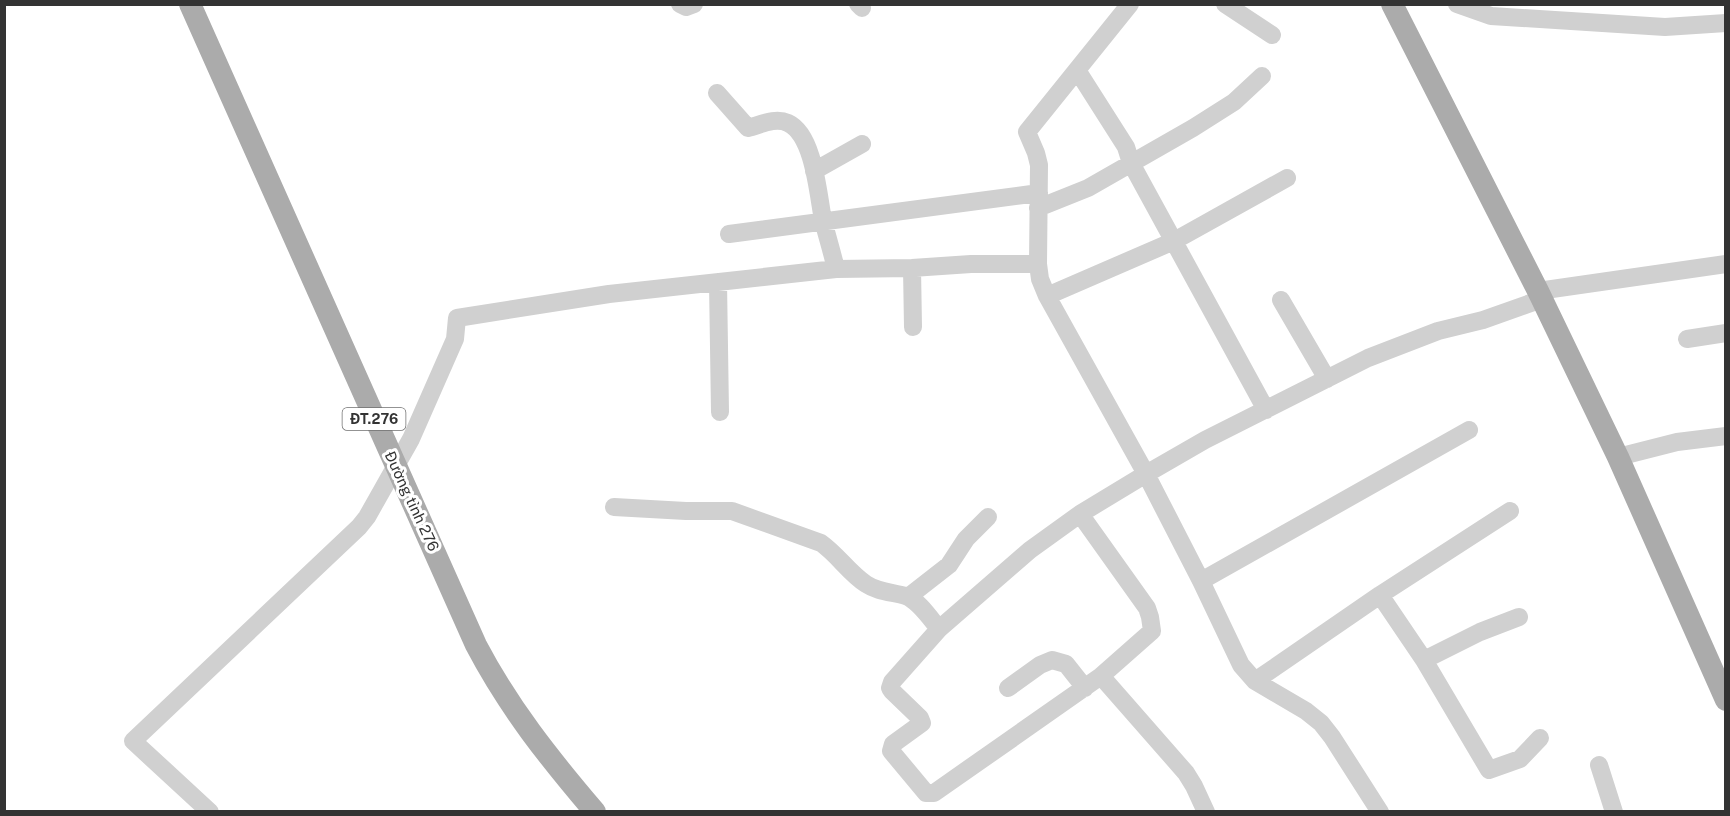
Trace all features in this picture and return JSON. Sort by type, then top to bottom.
[{"type":"main road","name":"Đường tỉnh 276","points":[[190,4],[466,622],[497,683],[536,741],[596,812]]},
{"type":"main road","points":[[1392,4],[1540,295],[1618,457],[1725,700]]},
{"type":"street","points":[[680,4],[686,7],[694,4]]},
{"type":"street","points":[[1130,4],[1027,132],[1039,165],[1038,264],[1040,279],[1047,296],[1146,474],[1241,665],[1255,681],[1306,711],[1321,723],[1380,812]]},
{"type":"street","points":[[1225,4],[1272,35]]},
{"type":"street","points":[[1457,4],[1491,15],[1503,16],[1665,27],[1725,23]]},
{"type":"street","points":[[1077,70],[1126,147],[1131,163],[1266,410]]},
{"type":"street","points":[[729,234],[1038,200],[1088,188],[1234,102],[1262,76]]},
{"type":"street","points":[[717,93],[748,128],[773,121],[786,122],[797,130],[806,145],[814,171],[836,269]]},
{"type":"street","points":[[814,171],[862,144]]},
{"type":"street","points":[[1047,296],[1174,241],[1287,178]]},
{"type":"street","points":[[210,812],[133,741],[367,518],[411,440],[455,339],[457,318],[609,294],[836,269],[1038,264]]},
{"type":"street","points":[[927,803],[924,791],[891,752],[893,744],[922,723],[920,718],[890,688],[894,679],[939,629],[1030,550],[1080,514],[1205,440],[1368,358],[1438,331],[1483,320],[1540,295],[1725,264]]},
{"type":"street","points":[[912,268],[913,327]]},
{"type":"street","points":[[718,282],[720,412]]},
{"type":"street","points":[[1281,300],[1327,378]]},
{"type":"street","points":[[1687,339],[1725,333]]},
{"type":"street","points":[[1201,581],[1469,430]]},
{"type":"street","points":[[1618,457],[1677,442],[1725,436]]},
{"type":"street","points":[[614,507],[732,511],[821,543],[833,551],[864,583],[875,589],[908,597],[939,629]]},
{"type":"street","points":[[1255,681],[1380,595],[1510,510]]},
{"type":"street","points":[[927,803],[934,793],[1101,676],[1152,631],[1147,608],[1080,514]]},
{"type":"street","points":[[908,597],[949,565],[966,539],[988,517]]},
{"type":"street","points":[[1380,595],[1424,660],[1489,770],[1524,756],[1540,738]]},
{"type":"street","points":[[1424,660],[1480,632],[1519,617]]},
{"type":"street","points":[[1008,688],[1040,665],[1058,660],[1066,664],[1085,688]]},
{"type":"street","points":[[1101,676],[1186,773],[1206,812]]},
{"type":"street","points":[[1599,765],[1614,812]]}]
